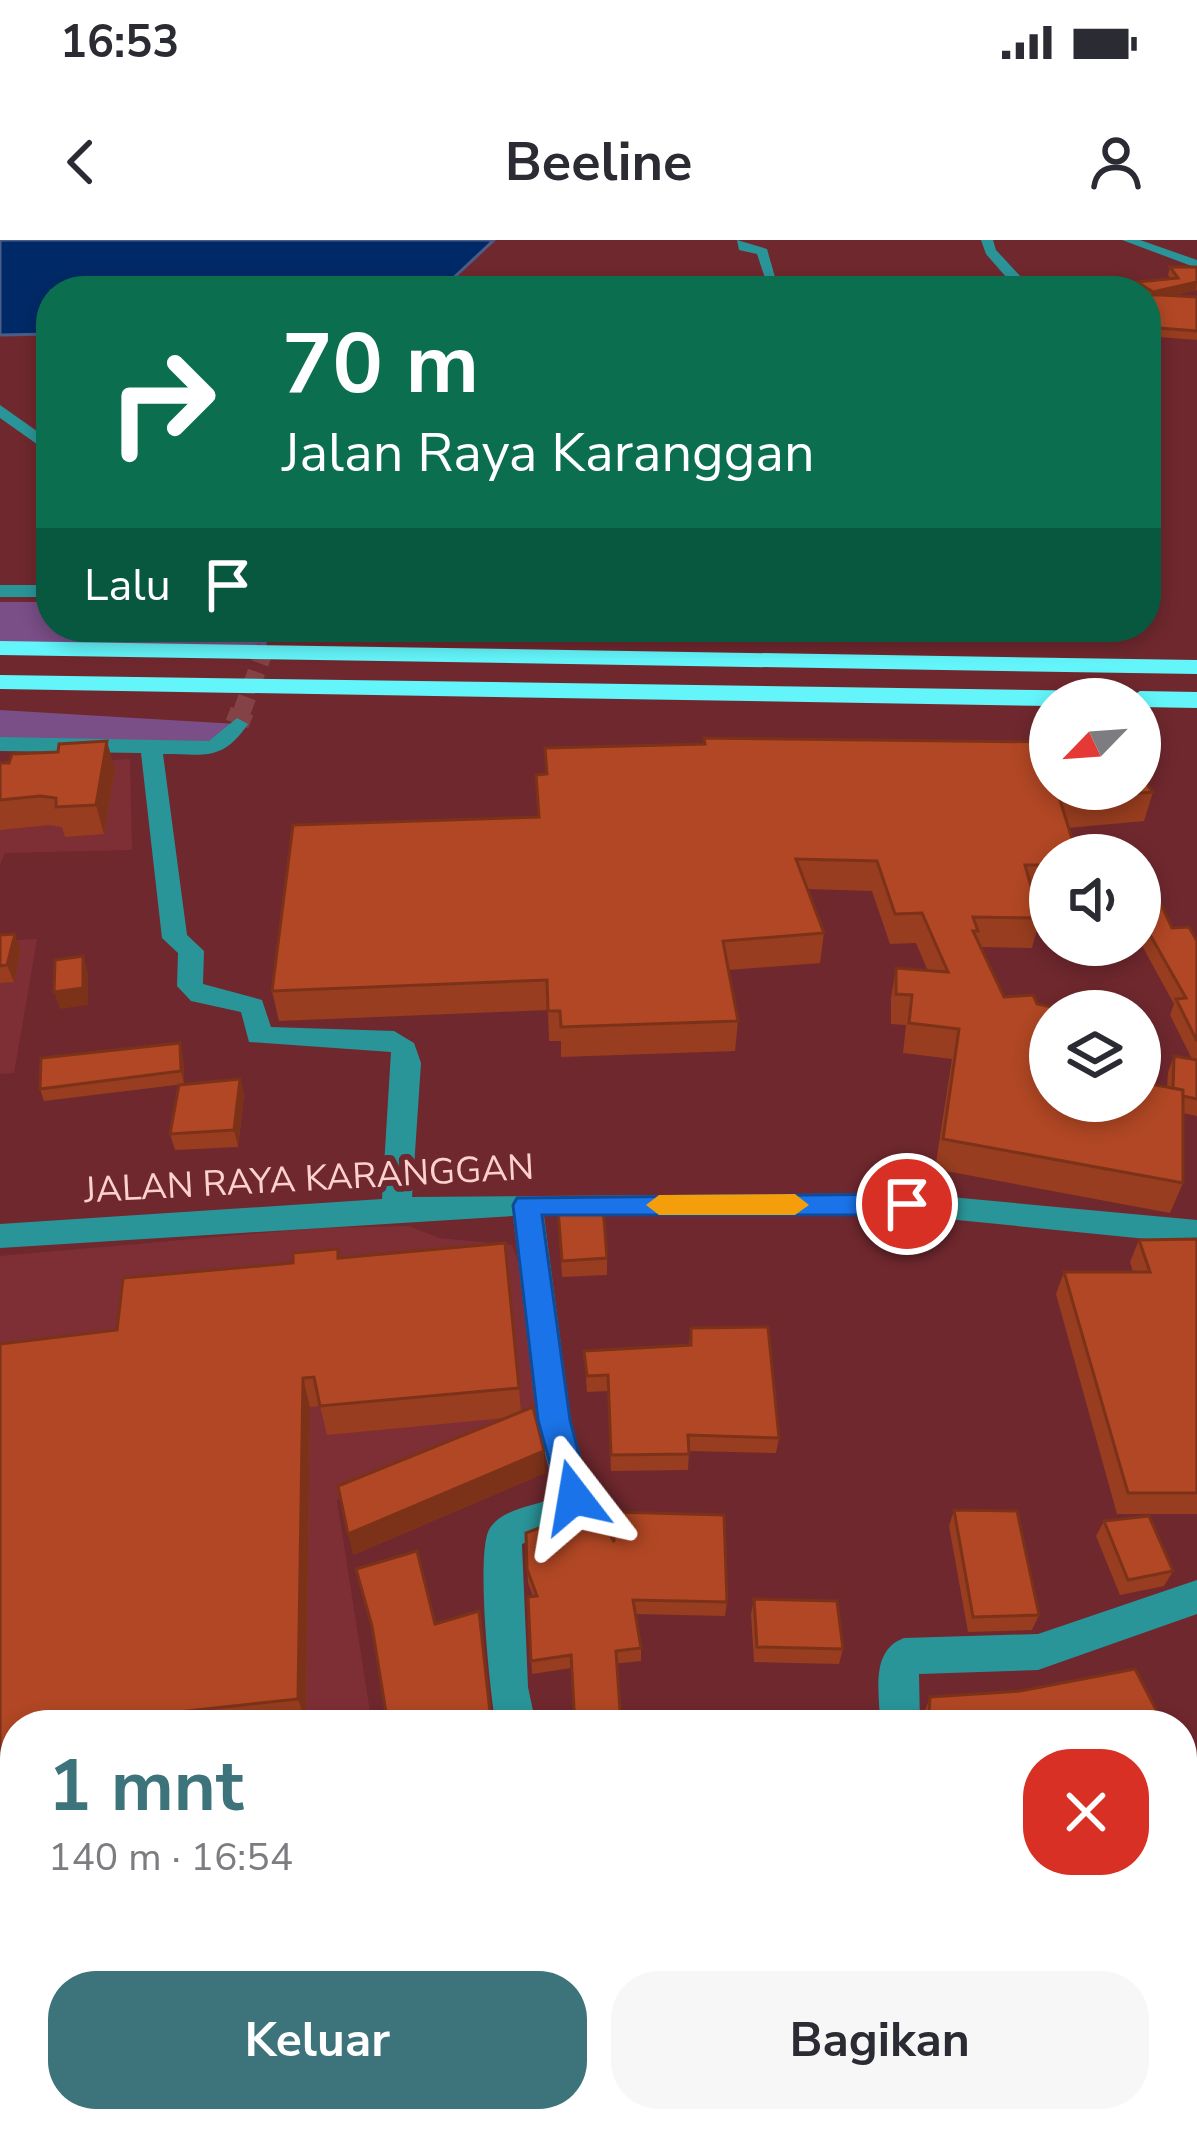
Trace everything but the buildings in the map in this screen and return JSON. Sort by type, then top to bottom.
[{"type":"highway","points":[[0,628],[36,630]]},
{"type":"highway","points":[[184,642],[250,653]]},
{"type":"highway","points":[[0,648],[1197,668]]},
{"type":"highway","points":[[0,682],[1029,698]]},
{"type":"highway","points":[[1161,700],[1197,700]]},
{"type":"street","points":[[743,240],[743,247],[763,252],[770,276]]},
{"type":"street","points":[[987,240],[990,251],[1013,276]]},
{"type":"street","points":[[1128,240],[1197,264]]},
{"type":"street","points":[[0,410],[36,438]]},
{"type":"street","points":[[0,591],[36,591]]},
{"type":"street","points":[[0,744],[218,747],[238,724]]},
{"type":"street","points":[[151,748],[175,938],[191,951],[190,986],[200,995],[253,1006],[259,1036],[394,1040],[404,1049],[407,1063],[396,1210]]},
{"type":"street","name":"JALAN RAYA KARANGGAN","points":[[0,1236],[527,1205],[907,1204],[1197,1232]]},
{"type":"street","points":[[513,1710],[502,1539],[513,1528],[572,1509],[574,1497],[554,1420],[527,1205]]},
{"type":"street","points":[[900,1710],[899,1662],[904,1656],[1038,1652],[1197,1598]]},
{"type":"shaded area","points":[[0,602],[36,602],[36,642],[267,642],[263,653],[0,648]]},
{"type":"shaded area","points":[[0,710],[237,724],[223,744],[0,744]]},
{"type":"shaded area","points":[[130,759],[132,850],[5,853],[0,865],[0,766]]},
{"type":"shaded area","points":[[37,939],[14,1073],[0,1074],[0,941]]},
{"type":"shaded area","points":[[409,1226],[439,1238],[512,1245],[521,1270],[542,1416],[337,1500],[370,1710],[0,1710],[0,1256],[319,1228]]},
{"type":"water","points":[[0,240],[494,240],[455,276],[36,276],[36,334],[0,335]]},
{"type":"tunnel","points":[[241,714],[267,642]]},
{"type":"tunnel","points":[[237,724],[242,711]]},
{"type":"slow traffic","points":[[659,1205],[795,1205]]},
{"type":"route","points":[[574,1497],[554,1420],[527,1205],[907,1204]]}]
